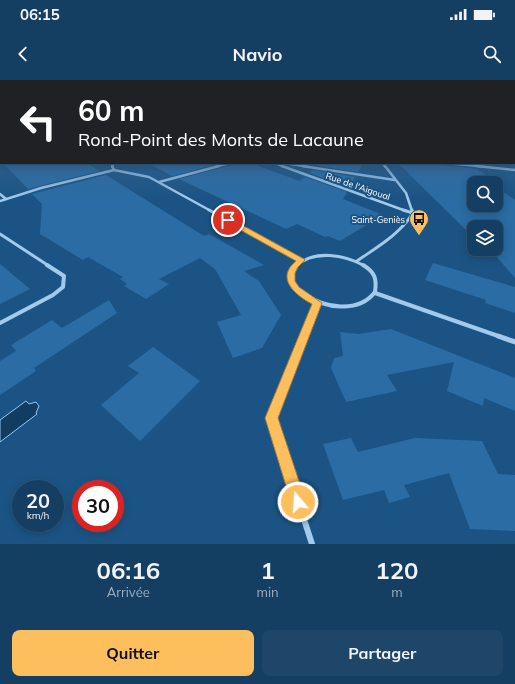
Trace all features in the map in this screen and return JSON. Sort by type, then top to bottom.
[{"type":"street","points":[[114,164],[112,167],[114,170]]},
{"type":"street","points":[[159,182],[227,164]]},
{"type":"street","name":"Rue de l'Aigoual","points":[[277,164],[413,212]]},
{"type":"street","name":"Rue de l'Aigoual","points":[[288,164],[394,180]]},
{"type":"street","points":[[357,261],[401,228],[410,220],[413,212],[406,193],[394,180],[383,164]]},
{"type":"street","points":[[452,164],[515,170]]},
{"type":"street","points":[[0,201],[114,170],[143,175],[159,182],[301,260]]},
{"type":"street","points":[[0,194],[6,199]]},
{"type":"street","points":[[0,234],[64,276],[63,287],[53,295],[0,323]]},
{"type":"street","points":[[327,255],[346,257],[357,261],[367,268],[374,276],[377,284],[374,293],[368,299],[358,304],[345,307],[317,303],[305,297],[296,289],[291,281],[291,273],[294,266],[301,260],[310,256],[327,255]]},
{"type":"street","points":[[374,293],[515,342]]},
{"type":"street","points":[[312,544],[271,418],[317,303]]},
{"type":"water","points":[[26,401],[29,404],[36,402],[39,406],[36,413],[37,414],[0,442],[0,420]]},
{"type":"building","points":[[4,164],[88,164],[99,171],[28,189]]},
{"type":"building","points":[[150,164],[217,164],[172,176]]},
{"type":"building","points":[[257,164],[258,166],[300,181],[305,177],[347,192],[343,199],[383,215],[340,241],[328,236],[325,237],[297,224],[286,229],[179,179],[232,165]]},
{"type":"building","points":[[321,164],[362,164],[358,172],[319,166]]},
{"type":"building","points":[[399,164],[441,164],[477,169],[487,176],[467,176],[467,212],[503,212],[503,192],[515,200],[515,278],[496,256],[503,256],[503,220],[467,220],[467,230]]},
{"type":"building","points":[[313,170],[355,177],[350,188],[310,173]]},
{"type":"building","points":[[106,175],[204,236],[209,234],[264,265],[244,271],[259,281],[281,315],[262,348],[233,358],[217,322],[241,315],[215,269],[200,258],[159,279],[169,284],[146,299],[124,286],[127,284],[120,279],[123,277],[88,257],[83,260],[40,234],[42,204],[32,194]]},
{"type":"building","points":[[433,263],[515,287],[515,313],[485,303],[486,300],[425,280]]},
{"type":"building","points":[[0,264],[30,289],[0,304]]},
{"type":"building","points":[[109,300],[117,313],[34,368],[36,371],[0,395],[0,361],[16,351],[11,345],[52,320],[62,328]]},
{"type":"building","points":[[391,329],[515,378],[515,411],[484,398],[483,406],[447,391],[454,362],[387,375],[397,391],[346,402],[331,368],[334,358],[343,356],[340,332],[358,334]]},
{"type":"building","points":[[153,347],[200,381],[140,441],[101,405],[139,373],[128,366]]},
{"type":"building","points":[[351,438],[358,452],[415,438],[482,441],[498,474],[515,475],[515,531],[470,529],[449,473],[404,485],[410,497],[389,503],[384,490],[343,500],[323,444]]},
{"type":"place","name":"Saint-Geniès","points":[[419,236]]},
{"type":"route","points":[[228,220],[301,260],[294,266],[291,273],[291,281],[296,289],[305,297],[317,303],[271,418],[298,502]]}]
